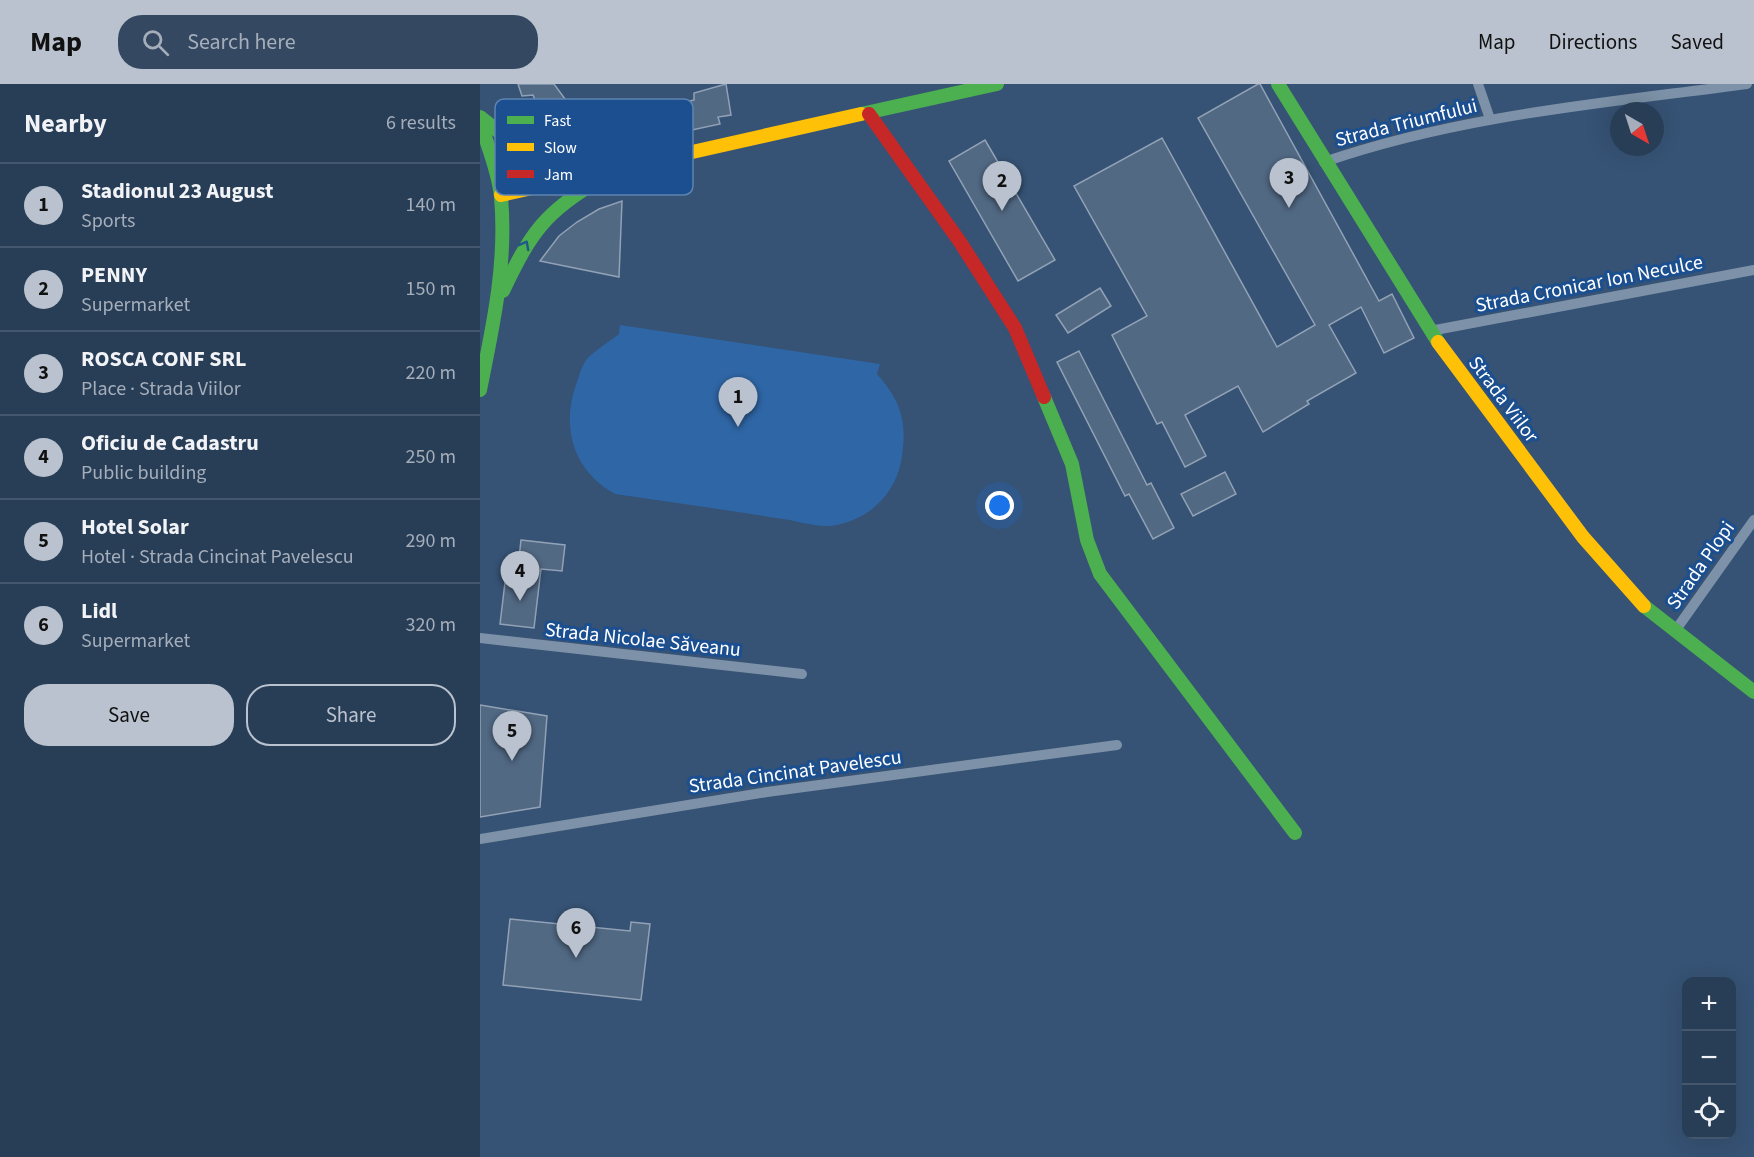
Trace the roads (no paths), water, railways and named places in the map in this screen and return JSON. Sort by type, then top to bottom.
[{"type":"street","points":[[693,152],[997,84]]},
{"type":"street","name":"Strada Viilor","points":[[1278,84],[1430,331],[1583,537],[1645,607],[1754,692]]},
{"type":"street","points":[[1478,84],[1490,119]]},
{"type":"street","name":"Strada Triumfului","points":[[1324,162],[1407,137],[1490,119],[1747,84]]},
{"type":"street","points":[[869,114],[960,242],[1015,328],[1072,464],[1087,540],[1100,574],[1295,833]]},
{"type":"street","points":[[480,119],[495,131]]},
{"type":"street","points":[[480,119],[495,173]]},
{"type":"street","points":[[480,390],[499,298],[501,195]]},
{"type":"street","points":[[499,298],[528,238],[546,215],[573,195]]},
{"type":"street","name":"Strada Cronicar Ion Neculce","points":[[1430,331],[1754,270]]},
{"type":"street","name":"Strada Plopi","points":[[1676,631],[1754,520]]},
{"type":"street","name":"Strada Nicolae Săveanu","points":[[480,638],[802,674]]},
{"type":"street","name":"Strada Cincinat Pavelescu","points":[[480,839],[767,792],[1117,745]]},
{"type":"place","name":"ROSCA CONF SRL","points":[[1289,208]]},
{"type":"place","name":"PENNY","points":[[1002,211]]},
{"type":"place","name":"Stadionul 23 August","points":[[738,427]]},
{"type":"place","name":"Oficiu de Cadastru","points":[[520,601]]},
{"type":"place","name":"Hotel Solar","points":[[512,761]]},
{"type":"place","name":"Lidl","points":[[576,958]]}]
